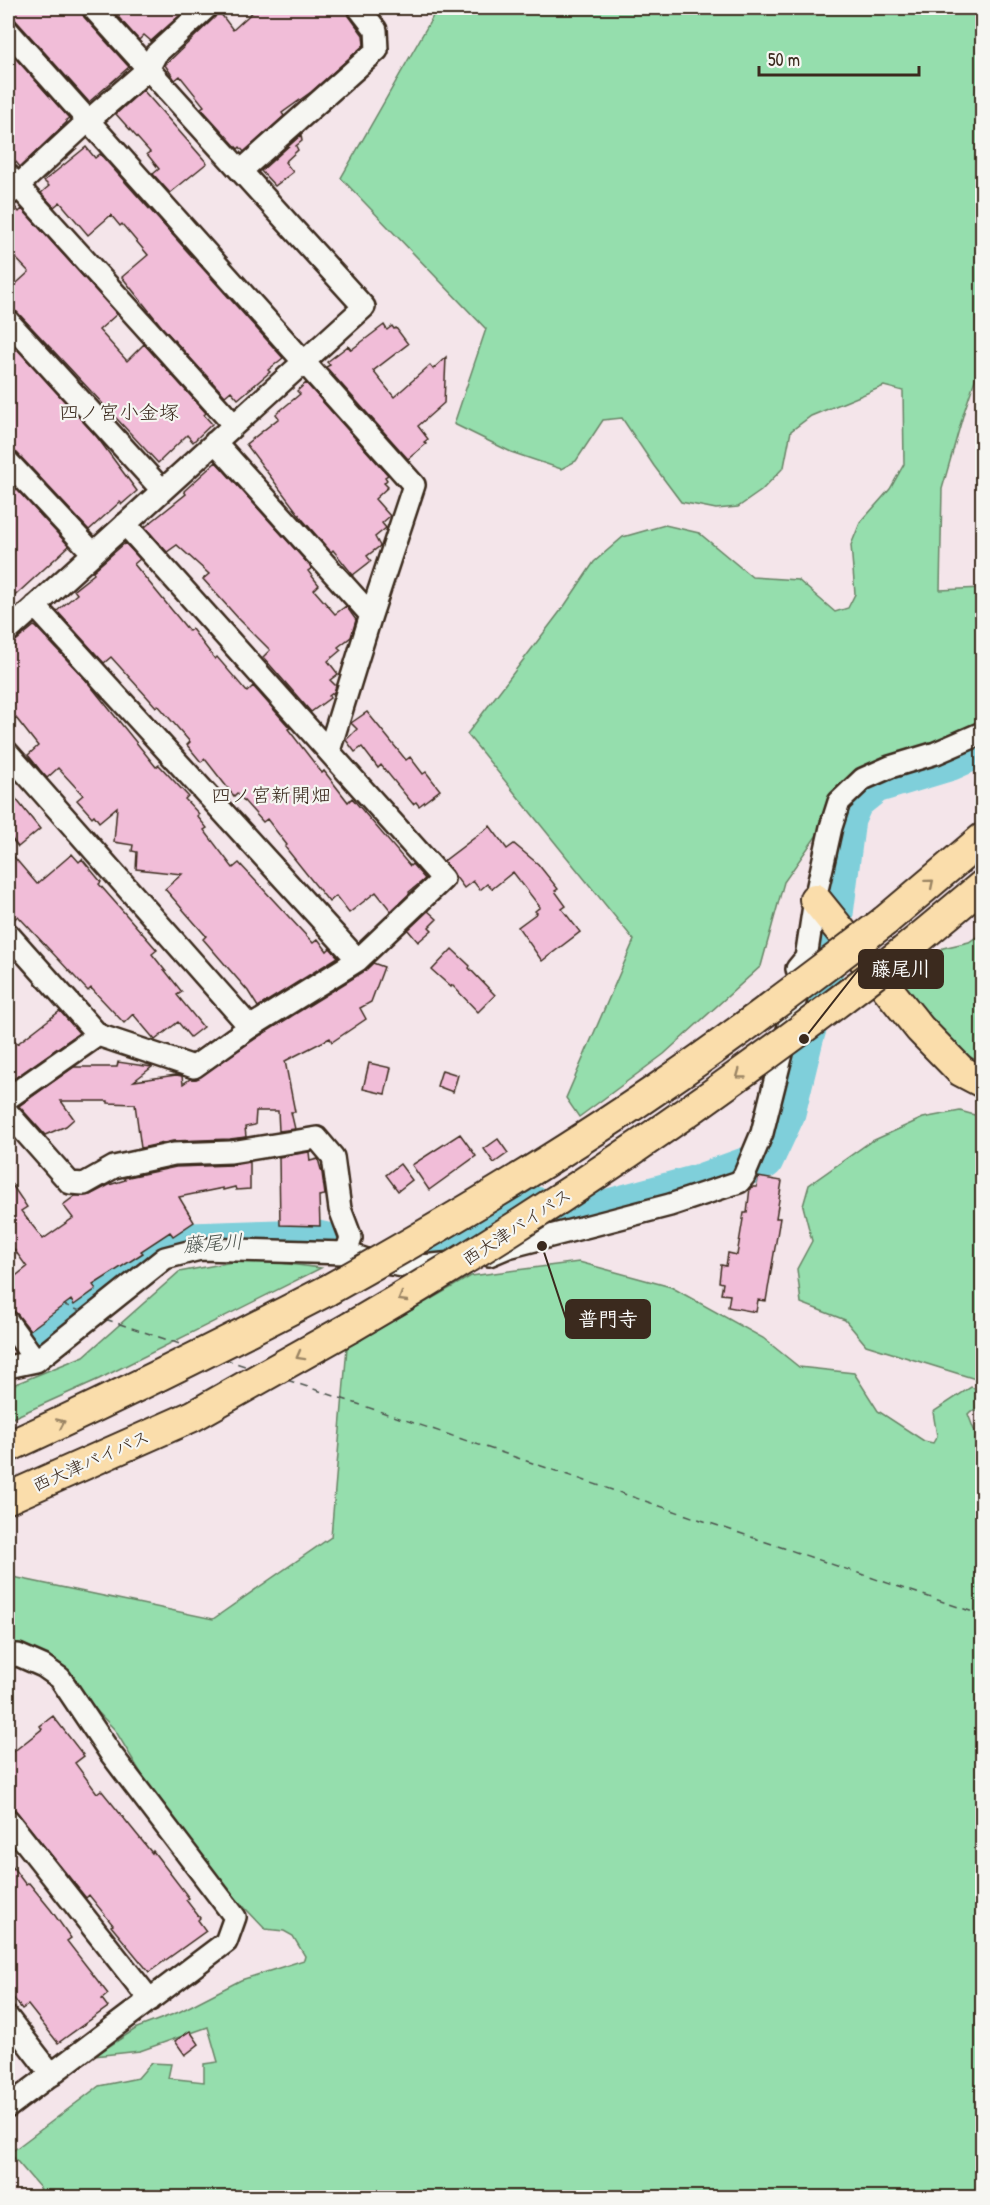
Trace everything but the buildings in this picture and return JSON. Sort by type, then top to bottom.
[{"type":"highway","points":[[8,1446],[88,1411],[328,1290],[491,1196],[653,1092],[739,1032],[885,921],[982,839]]},
{"type":"highway","name":"西大津バイパス","points":[[8,1498],[193,1416],[351,1327],[514,1230],[674,1124],[828,1011],[982,886]]},
{"type":"highway","points":[[818,902],[920,1029],[961,1071],[982,1082]]},
{"type":"highway","points":[[904,951],[982,911]]},
{"type":"street","points":[[93,8],[364,307],[93,553],[17,616],[358,960]]},
{"type":"street","points":[[206,8],[156,54],[148,69],[11,185],[234,425]]},
{"type":"street","points":[[241,171],[377,50],[376,30],[359,8]]},
{"type":"street","points":[[8,31],[414,485],[329,751]]},
{"type":"street","points":[[8,321],[162,490]]},
{"type":"street","points":[[215,442],[371,615]]},
{"type":"street","points":[[8,462],[93,553]]},
{"type":"street","points":[[8,934],[98,1035],[194,1066],[250,1027],[358,960],[443,879],[125,524]]},
{"type":"street","points":[[8,1367],[36,1361],[165,1258],[200,1248],[346,1253],[377,1262],[411,1267],[473,1262],[508,1247],[700,1196],[739,1182],[744,1176],[762,1132],[806,958],[831,827],[839,802],[863,779],[890,767],[936,753],[982,733]]},
{"type":"street","points":[[8,753],[250,1027]]},
{"type":"street","points":[[377,1262],[413,1234],[613,1114],[785,983],[806,958]]},
{"type":"street","points":[[8,1098],[98,1035]]},
{"type":"street","points":[[8,1113],[70,1183],[84,1184],[114,1167],[174,1154],[231,1152],[317,1138],[333,1157],[340,1209],[351,1238],[346,1253]]},
{"type":"street","points":[[8,1322],[36,1361]]},
{"type":"street","points":[[8,1656],[18,1655],[43,1666],[60,1678],[111,1754],[235,1917],[226,1941],[8,2107]]},
{"type":"street","points":[[8,1820],[150,2000]]},
{"type":"street","points":[[8,2018],[52,2075]]},
{"type":"green space","points":[[435,8],[982,8],[982,359],[942,489],[940,590],[982,588],[982,715],[974,725],[940,742],[854,772],[832,799],[817,835],[784,882],[761,966],[664,1054],[579,1117],[566,1098],[634,940],[467,734],[565,605],[594,562],[623,537],[665,525],[699,533],[752,577],[798,580],[835,612],[848,608],[855,594],[851,545],[860,523],[890,489],[904,464],[903,391],[884,386],[811,416],[791,431],[784,467],[761,491],[738,507],[716,509],[681,502],[622,418],[603,420],[576,461],[561,469],[511,452],[454,424],[486,329],[341,178],[432,18]]},
{"type":"green space","points":[[982,933],[982,1063],[970,1057],[948,1039],[928,1017],[903,982],[943,948],[969,942]]},
{"type":"green space","points":[[960,1111],[982,1117],[982,1381],[866,1345],[845,1320],[801,1303],[797,1269],[812,1241],[803,1206],[809,1185],[870,1142],[923,1118]]},
{"type":"green space","points":[[248,1259],[321,1268],[99,1379],[8,1420],[8,1387],[84,1356],[179,1272]]},
{"type":"green space","points":[[579,1262],[671,1287],[763,1338],[799,1367],[854,1373],[878,1411],[924,1441],[933,1443],[937,1436],[933,1412],[971,1387],[982,1391],[982,1411],[971,1411],[968,1414],[982,1451],[982,2197],[30,2197],[41,2189],[10,2153],[99,2086],[138,2078],[151,2063],[171,2064],[168,2078],[204,2082],[204,2064],[218,2062],[208,2027],[140,2051],[94,2056],[137,2028],[179,2012],[241,1980],[304,1960],[305,1956],[293,1936],[284,1931],[265,1929],[225,1887],[168,1818],[115,1730],[58,1670],[8,1646],[8,1576],[213,1619],[331,1537],[347,1347],[471,1276]]},
{"type":"waterway","name":"藤尾川","points":[[413,1248],[453,1243],[502,1215],[536,1206],[576,1217],[697,1184],[764,1160],[786,1113],[804,1039],[829,953],[846,819],[854,801],[875,784],[951,761],[982,747]]},
{"type":"waterway","name":"藤尾川","points":[[42,1340],[146,1259],[168,1247],[191,1242],[308,1238],[342,1245]]},
{"type":"ferry route","points":[[62,1304],[83,1312]]},
{"type":"ferry route","points":[[105,1319],[186,1346]]},
{"type":"ferry route","points":[[224,1359],[248,1367]]},
{"type":"ferry route","points":[[287,1380],[982,1615]]},
{"type":"place","name":"藤尾川","points":[[804,1039]]},
{"type":"place","name":"普門寺","points":[[542,1246]]},
{"type":"district","name":"四ノ宮小金塚","points":[[119,412]]},
{"type":"district","name":"四ノ宮新開畑","points":[[271,795]]}]
